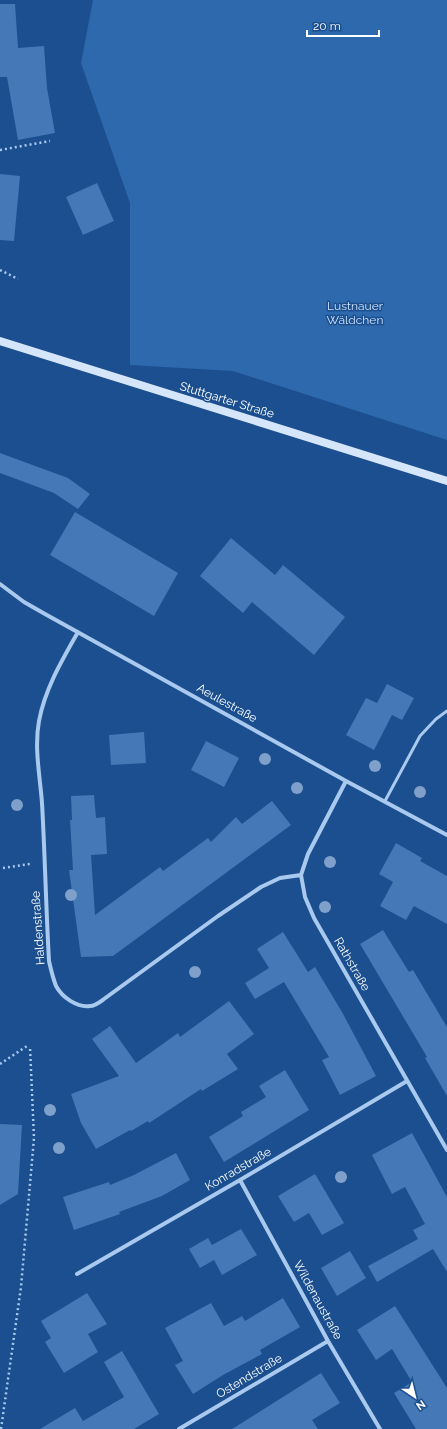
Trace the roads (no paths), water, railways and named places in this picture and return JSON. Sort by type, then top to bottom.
[{"type":"main road","name":"Stuttgarter Straße","points":[[0,341],[447,481]]},
{"type":"street","name":"Aeulestraße","points":[[0,584],[24,602],[346,781],[447,835]]},
{"type":"street","name":"Haldenstraße","points":[[78,632],[55,673],[39,721],[38,755],[45,862],[49,961],[52,976],[57,988],[68,999],[79,1005],[91,1006],[104,999],[218,916],[261,887],[280,878],[301,875]]},
{"type":"street","name":"Rathstraße","points":[[346,781],[308,854],[301,875],[305,897],[314,918],[447,1150]]},
{"type":"street","name":"Konradstraße","points":[[77,1274],[407,1081]]},
{"type":"street","name":"Wildenaustraße","points":[[240,1180],[328,1340],[380,1429]]},
{"type":"street","name":"Ostendstraße","points":[[179,1429],[328,1340]]},
{"type":"lane","points":[[384,801],[420,736],[436,719],[447,711]]},
{"type":"park label","name":"Lustnauer Wäldchen","points":[[355,313]]}]
